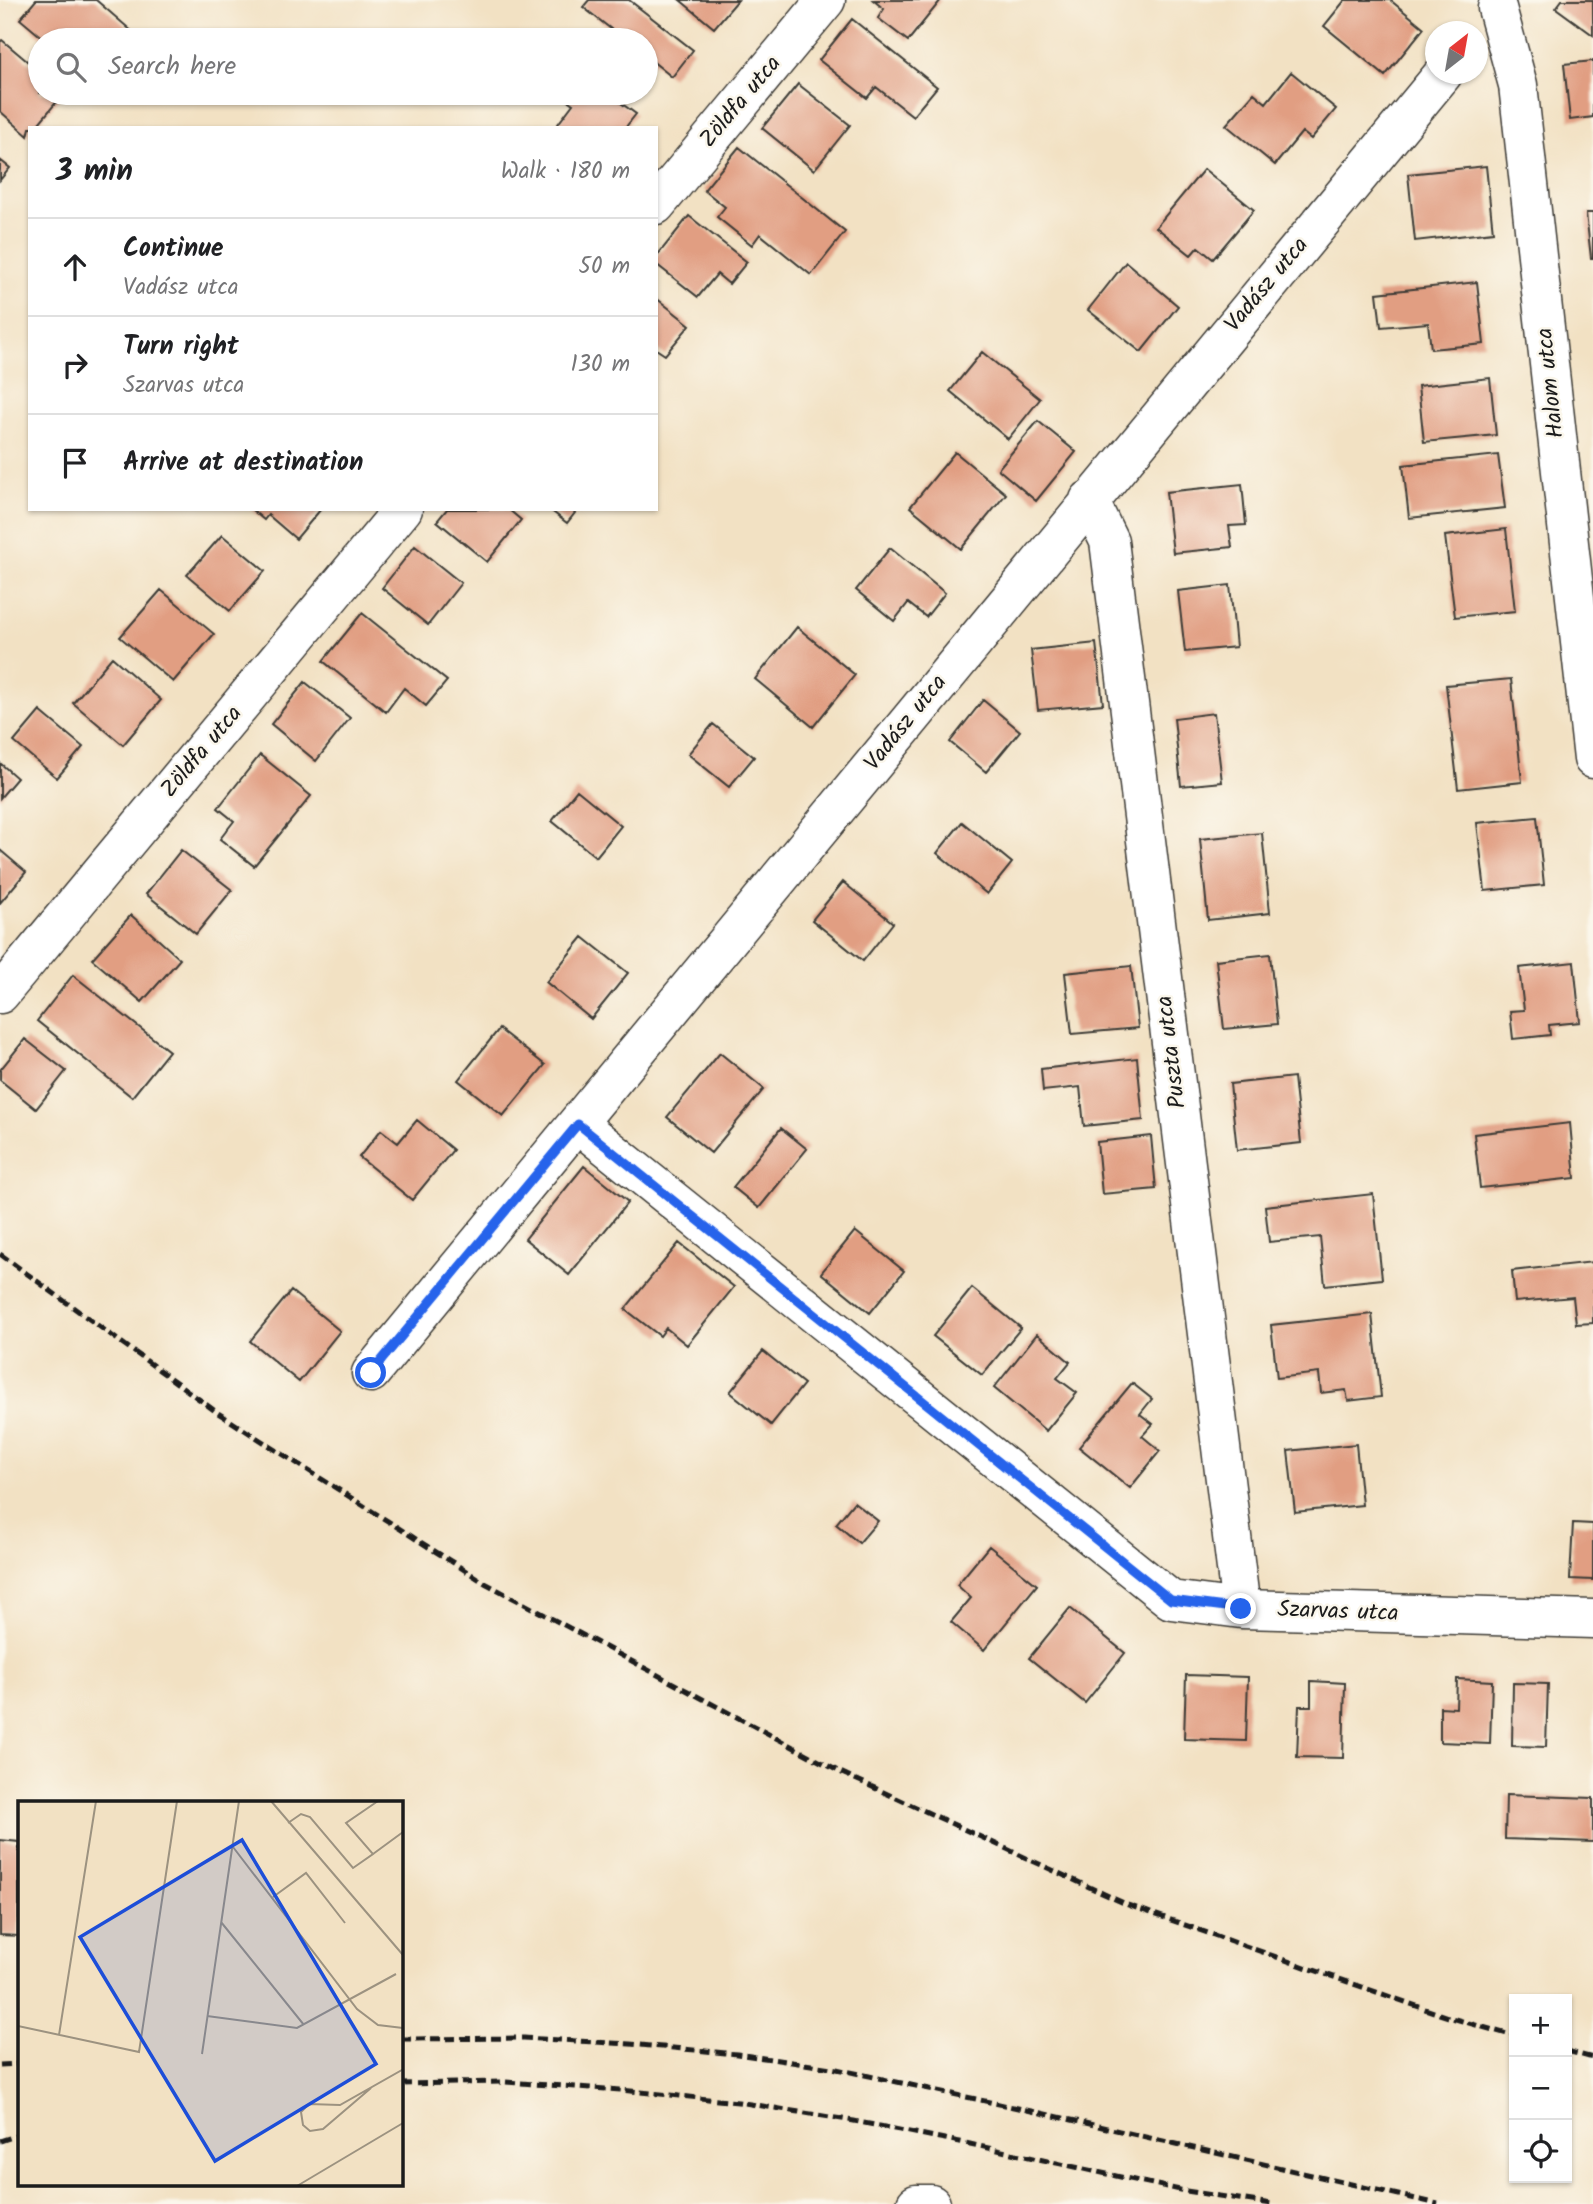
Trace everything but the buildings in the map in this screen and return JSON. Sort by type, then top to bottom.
[{"type":"street","name":"Zöldfa utca","points":[[658,203],[826,0]]},
{"type":"street","name":"Halom utca","points":[[1492,13],[1518,85],[1581,546],[1593,760]]},
{"type":"street","name":"Vadász utca","points":[[371,1373],[1435,84]]},
{"type":"street","name":"Puszta utca","points":[[1089,500],[1110,541],[1241,1609]]},
{"type":"street","name":"Zöldfa utca","points":[[0,994],[401,511]]},
{"type":"street","name":"Szarvas utca","points":[[578,1124],[1171,1600],[1241,1609],[1593,1619]]},
{"type":"street","points":[[916,2204],[931,2204]]},
{"type":"railway","points":[[0,1254],[218,1413],[485,1583],[840,1772],[1128,1905],[1448,2017],[1509,2035]]},
{"type":"railway","points":[[402,2039],[524,2038],[630,2044],[737,2054],[832,2068],[1438,2204]]},
{"type":"railway","points":[[1572,2052],[1593,2058]]},
{"type":"railway","points":[[0,2065],[18,2064]]},
{"type":"railway","points":[[402,2084],[505,2082],[738,2102],[970,2144],[1180,2190],[1272,2204]]},
{"type":"railway","points":[[0,2141],[18,2135]]},
{"type":"route","points":[[371,1373],[578,1124],[1171,1600],[1241,1609]]}]
